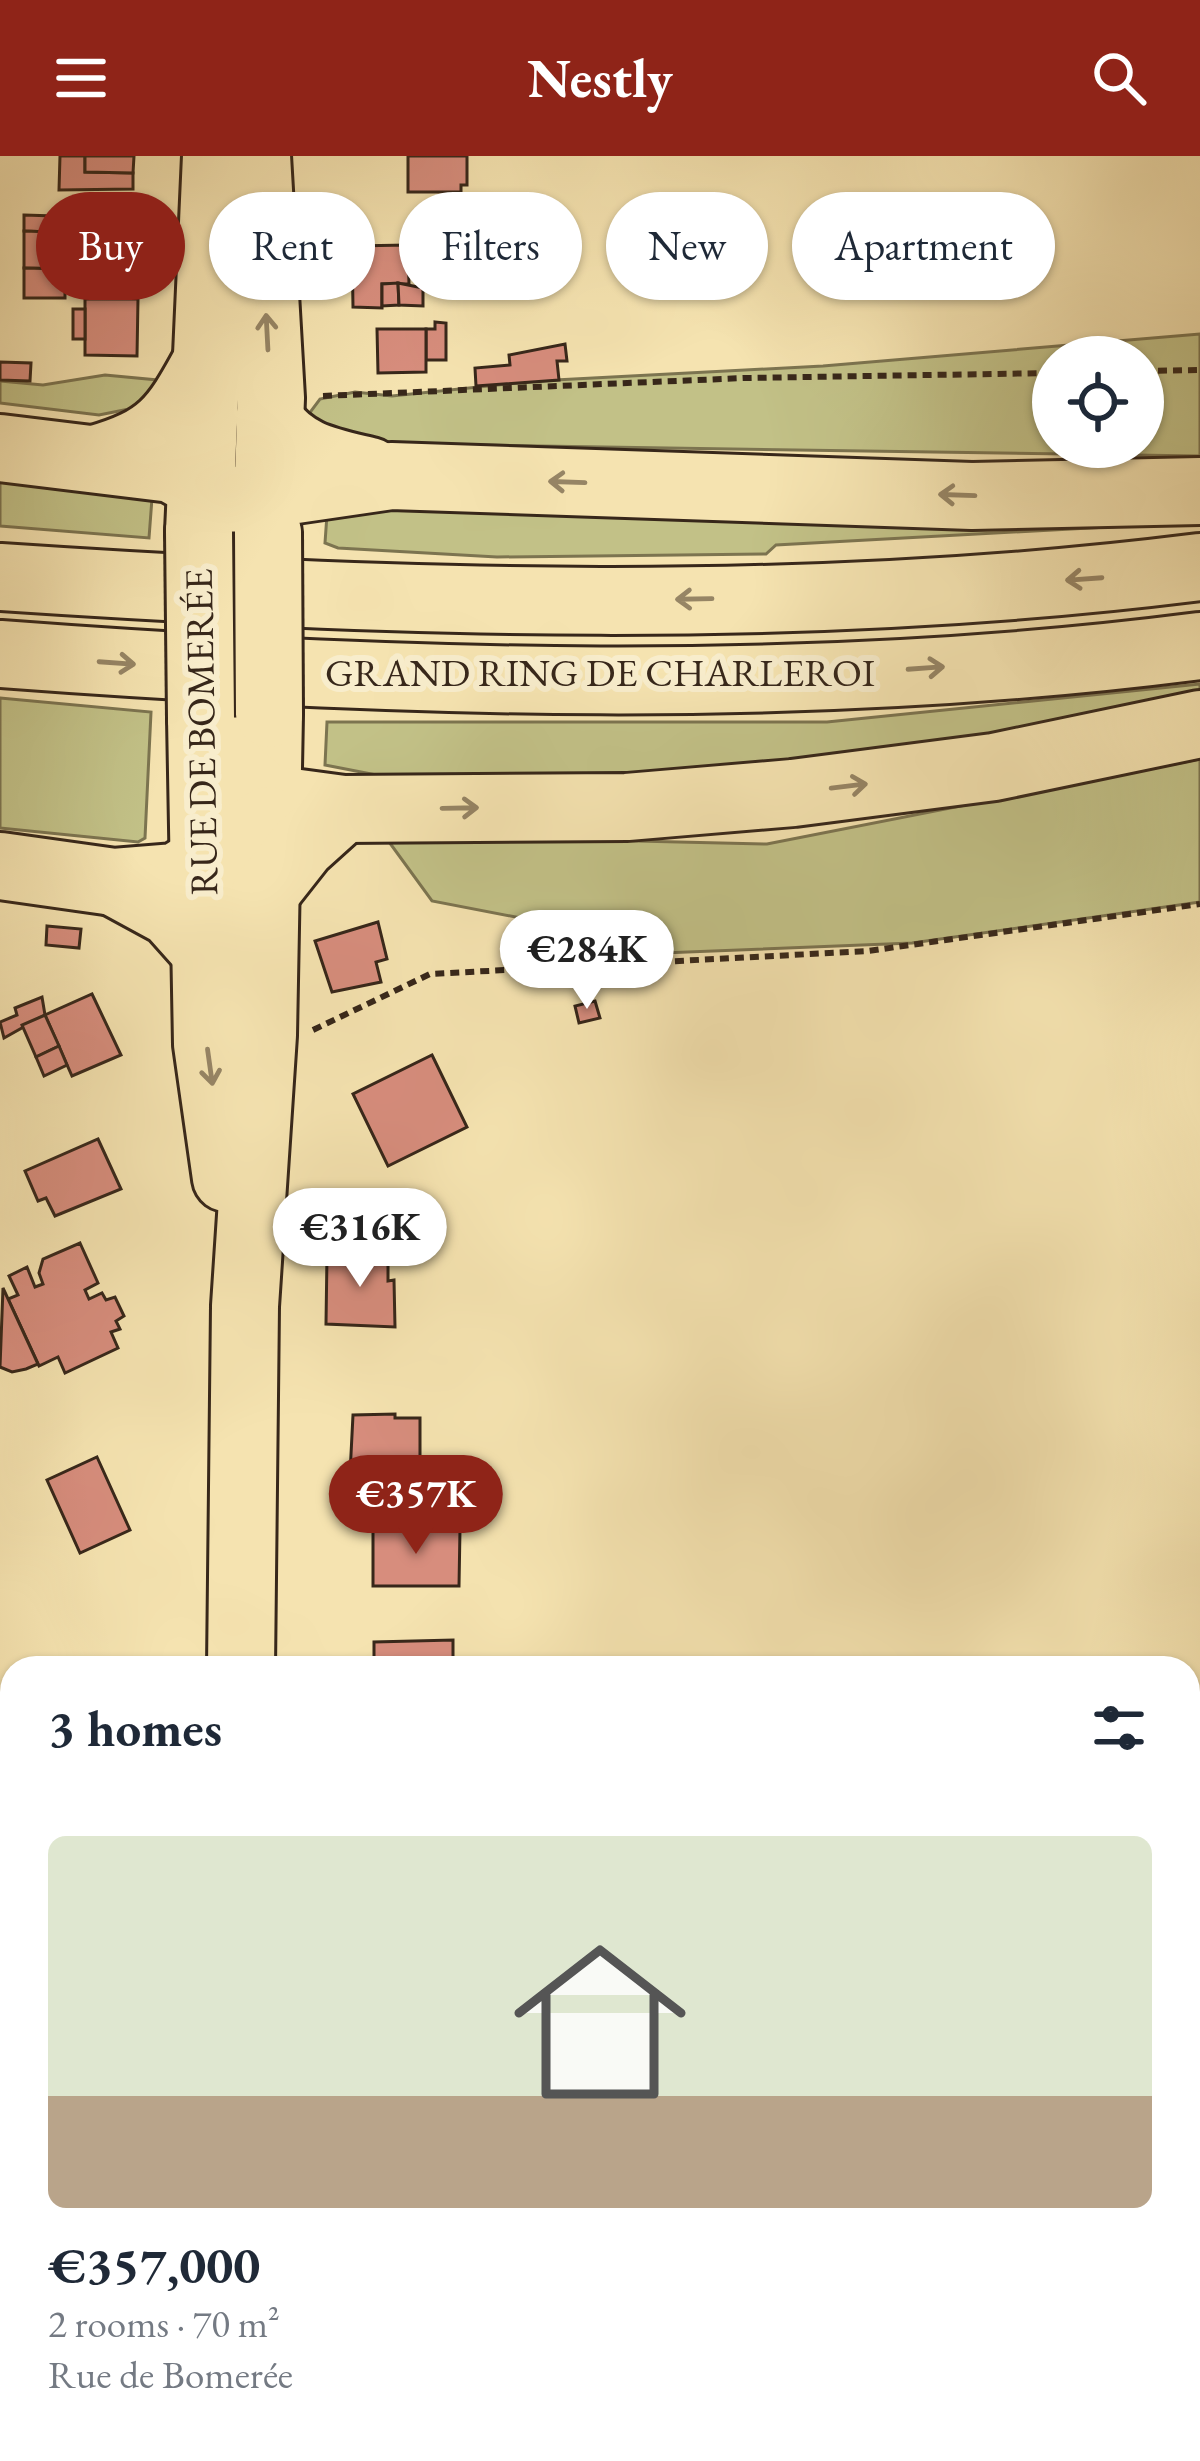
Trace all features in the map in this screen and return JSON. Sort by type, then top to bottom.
[{"type":"main road","name":"RUE DE BOMERÉE","points":[[216,156],[206,362],[235,510],[238,764],[266,893],[263,1035],[245,1306],[241,1656]]},
{"type":"main road","name":"RUE DE BOMERÉE","points":[[235,510],[270,409],[257,156]]},
{"type":"main road","points":[[95,459],[134,448],[161,433],[206,362]]},
{"type":"main road","points":[[270,409],[284,442],[305,454],[392,476],[972,496],[1200,491]]},
{"type":"main road","points":[[0,448],[172,469],[235,510],[392,476]]},
{"type":"main road","name":"GRAND RING DE CHARLEROI","points":[[0,577],[468,601],[786,598],[1122,577],[1200,567]]},
{"type":"main road","name":"GRAND RING DE CHARLEROI","points":[[0,654],[225,671],[424,677],[792,676],[1125,656],[1200,646]]},
{"type":"main road","points":[[0,866],[114,882],[176,878],[202,865],[238,764],[343,809],[627,807],[793,794],[994,767],[1200,724]]},
{"type":"main road","name":"RUE DE BOMERÉE","points":[[238,764],[202,865],[206,1044],[245,1306]]},
{"type":"main road","points":[[266,893],[302,846],[343,809]]},
{"type":"main road","points":[[114,882],[172,913],[204,950]]},
{"type":"path","points":[[1164,371],[1200,370]]},
{"type":"path","points":[[270,409],[745,378],[1032,373]]},
{"type":"path","points":[[304,1035],[430,974],[868,951],[1200,904]]},
{"type":"shaded area","points":[[1200,334],[1200,456],[1164,455],[1164,337]]},
{"type":"shaded area","points":[[1032,348],[1032,453],[336,443],[308,415],[320,399],[355,392],[392,396],[536,381],[823,366]]},
{"type":"shaded area","points":[[105,375],[168,381],[120,422],[124,410],[99,415],[0,403],[0,381],[43,385]]},
{"type":"shaded area","points":[[0,466],[153,485],[149,538],[0,526]]},
{"type":"shaded area","points":[[328,500],[1200,522],[776,545],[766,554],[497,557],[338,548],[325,543]]},
{"type":"shaded area","points":[[1200,684],[1200,698],[832,765],[660,777],[397,779],[325,765],[327,722],[827,722]]},
{"type":"shaded area","points":[[0,698],[151,712],[145,838],[138,842],[0,828]]},
{"type":"shaded area","points":[[1200,759],[1200,902],[912,943],[612,955],[611,927],[557,925],[432,901],[384,835],[767,844]]},
{"type":"building","points":[[60,156],[85,156],[85,172],[133,173],[133,189],[59,190]]},
{"type":"building","points":[[85,156],[134,156],[133,173],[85,172]]},
{"type":"building","points":[[408,156],[467,156],[467,185],[461,185],[461,192],[408,192]]},
{"type":"building","points":[[24,215],[36,215],[36,231],[24,231]]},
{"type":"building","points":[[24,231],[36,231],[36,268],[24,268]]},
{"type":"building","points":[[399,245],[399,284],[382,284],[382,308],[353,307],[353,300],[375,300],[375,246]]},
{"type":"building","points":[[24,268],[36,268],[36,298],[24,298]]},
{"type":"building","points":[[398,283],[399,305],[382,306],[382,284]]},
{"type":"building","points":[[398,283],[399,300],[423,300],[423,306],[399,305]]},
{"type":"building","points":[[85,300],[138,300],[137,356],[85,355]]},
{"type":"building","points":[[73,309],[85,309],[85,339],[73,339]]},
{"type":"building","points":[[435,322],[446,323],[446,360],[426,360],[426,329],[435,329]]},
{"type":"building","points":[[377,329],[426,329],[426,372],[378,373]]},
{"type":"building","points":[[565,344],[567,361],[557,361],[559,380],[476,386],[475,368],[510,365],[509,355]]},
{"type":"building","points":[[0,362],[31,363],[30,381],[0,380]]},
{"type":"building","points":[[378,922],[387,959],[376,962],[381,982],[332,992],[315,941]]},
{"type":"building","points":[[47,926],[81,929],[79,948],[46,945]]},
{"type":"building","points":[[92,994],[121,1055],[72,1076],[45,1015]]},
{"type":"building","points":[[42,997],[45,1015],[4,1038],[0,1022],[17,1015],[15,1008]]},
{"type":"building","points":[[595,1001],[600,1018],[579,1023],[575,1006]]},
{"type":"building","points":[[45,1015],[59,1046],[36,1057],[22,1025]]},
{"type":"building","points":[[59,1046],[67,1065],[44,1076],[36,1057]]},
{"type":"building","points":[[432,1055],[467,1127],[388,1166],[353,1094]]},
{"type":"building","points":[[98,1139],[121,1189],[55,1216],[46,1198],[38,1201],[25,1171]]},
{"type":"building","points":[[80,1243],[98,1283],[85,1290],[89,1299],[102,1293],[106,1300],[115,1297],[124,1316],[116,1321],[120,1329],[111,1332],[118,1348],[65,1373],[58,1357],[39,1366],[8,1299],[18,1295],[9,1276],[27,1267],[35,1287],[43,1284],[39,1273],[43,1259]]},
{"type":"building","points":[[353,1250],[388,1250],[395,1327],[326,1324],[327,1255],[352,1256]]},
{"type":"building","points":[[3,1288],[38,1364],[12,1372],[0,1367]]},
{"type":"building","points":[[395,1414],[395,1418],[420,1418],[420,1494],[356,1494],[356,1475],[350,1474],[353,1415]]},
{"type":"building","points":[[97,1457],[130,1530],[80,1553],[47,1480]]},
{"type":"building","points":[[373,1528],[460,1529],[459,1586],[373,1586]]},
{"type":"building","points":[[453,1640],[453,1656],[374,1656],[374,1642]]}]
